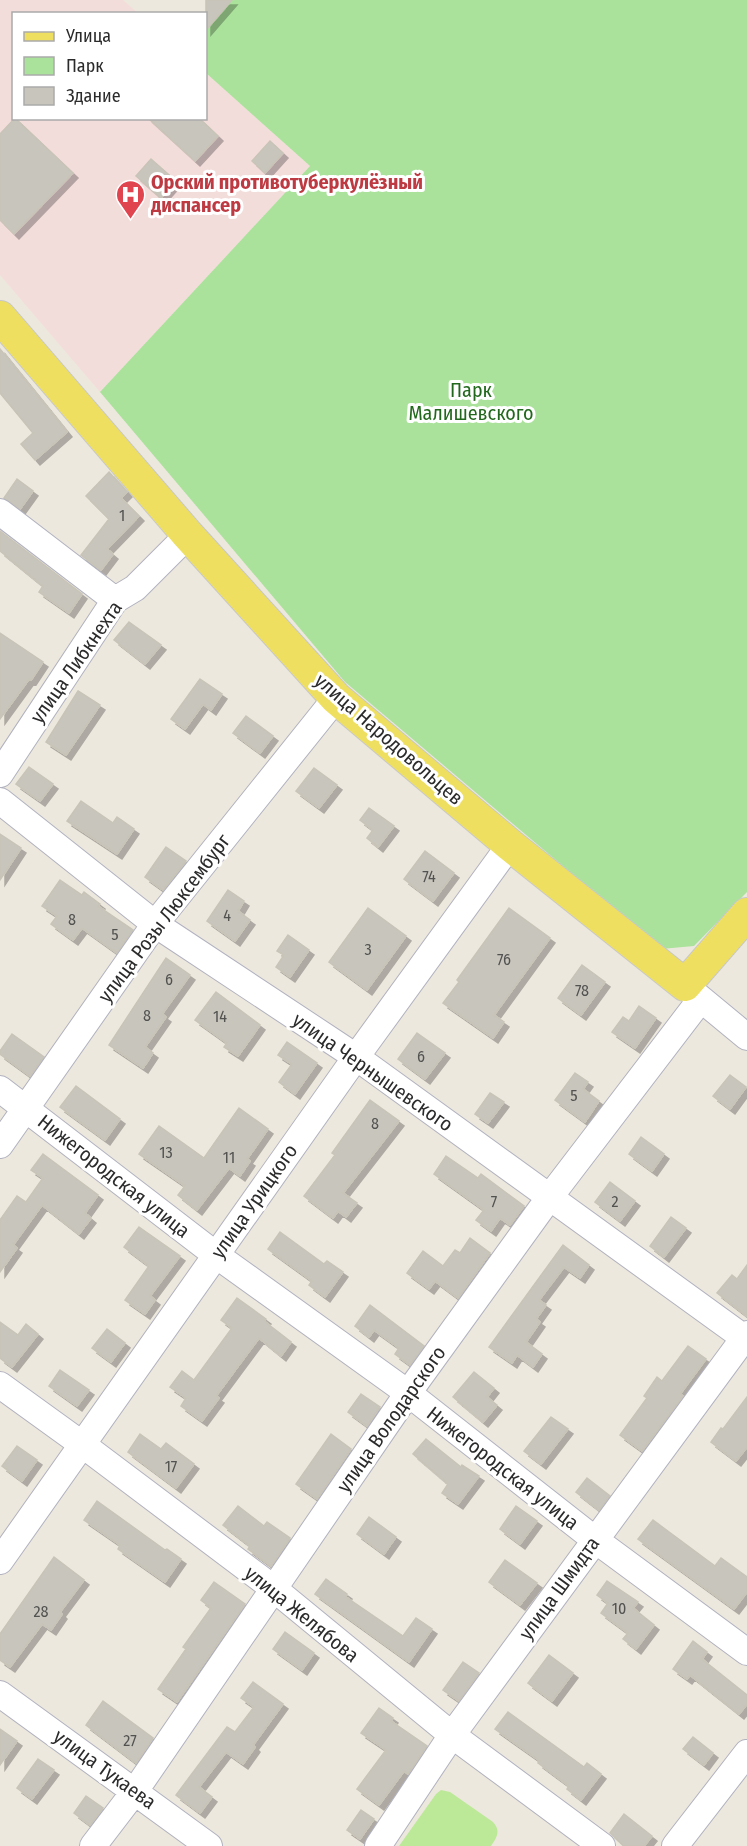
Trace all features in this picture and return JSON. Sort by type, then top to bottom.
[{"type":"main road","name":"улица Народовольцев","points":[[0,317],[188,535],[336,698],[510,844],[693,992]]},
{"type":"main road","points":[[693,992],[747,914]]},
{"type":"street","points":[[0,512],[115,600]]},
{"type":"street","name":"улица Либкнехта","points":[[0,774],[115,600],[135,588],[188,535]]},
{"type":"street","name":"улица Розы Люксембург","points":[[0,1145],[155,924],[336,698]]},
{"type":"street","name":"улица Чернышевского","points":[[0,801],[155,924],[356,1057],[746,1338]]},
{"type":"street","name":"улица Урицкого","points":[[0,1561],[356,1057],[510,844]]},
{"type":"street","name":"улица Народовольцев","points":[[693,992],[747,1037]]},
{"type":"street","name":"улица Володарского","points":[[93,1846],[135,1791],[408,1393],[549,1198],[693,992]]},
{"type":"street","name":"Нижегородская улица","points":[[0,1089],[216,1255],[408,1393],[594,1539],[747,1652]]},
{"type":"street","name":"улица Шмидта","points":[[378,1846],[452,1735],[594,1539],[746,1338]]},
{"type":"street","name":"улица Желябова","points":[[0,1385],[273,1588],[452,1735],[602,1846]]},
{"type":"street","name":"улица Тукаева","points":[[0,1694],[209,1846]]},
{"type":"street","points":[[675,1846],[747,1753]]},
{"type":"shaded area","name":"Орский противотуберкулёзный диспансер","points":[[0,0],[123,0],[137,12],[12,12],[12,120],[207,120],[207,74],[310,166],[100,392],[0,275]]},
{"type":"green space","name":"Парк Малишевского","points":[[232,0],[747,0],[747,892],[694,946],[661,949],[345,682],[100,392],[310,166],[207,74],[207,29]]},
{"type":"green space","points":[[441,1790],[450,1792],[493,1822],[497,1828],[497,1834],[491,1846],[399,1846]]},
{"type":"building","points":[[206,0],[232,0],[207,29]]},
{"type":"building","points":[[13,120],[17,120],[73,173],[14,234],[0,220],[0,134]]},
{"type":"building","points":[[150,120],[201,120],[218,136],[195,161]]},
{"type":"building","points":[[270,141],[283,153],[265,173],[252,161]]},
{"type":"building","points":[[151,159],[176,181],[161,198],[136,176]]},
{"type":"building","points":[[0,349],[67,432],[35,460],[21,444],[33,433],[0,393]]},
{"type":"building","points":[[109,472],[127,492],[121,498],[139,516],[107,549],[113,554],[101,570],[81,555],[109,519],[86,496]]},
{"type":"building","points":[[17,479],[33,491],[20,509],[4,498]]},
{"type":"building","points":[[0,531],[82,594],[69,613],[39,592],[43,586],[0,551]]},
{"type":"building","points":[[129,622],[161,645],[145,664],[114,640]]},
{"type":"building","points":[[0,633],[43,662],[0,719]]},
{"type":"building","points":[[200,679],[222,694],[211,710],[203,704],[185,729],[171,719]]},
{"type":"building","points":[[78,691],[100,705],[66,755],[46,742]]},
{"type":"building","points":[[246,716],[273,736],[260,753],[233,733]]},
{"type":"building","points":[[29,767],[53,784],[40,801],[16,784]]},
{"type":"building","points":[[314,768],[337,785],[319,808],[296,791]]},
{"type":"building","points":[[81,801],[113,823],[117,817],[134,829],[117,854],[67,821]]},
{"type":"building","points":[[369,808],[394,826],[378,847],[367,838],[373,830],[360,820]]},
{"type":"building","points":[[0,834],[21,848],[0,880]]},
{"type":"building","points":[[166,847],[186,861],[163,890],[145,877]]},
{"type":"building","points":[[425,851],[454,873],[433,901],[404,879]]},
{"type":"building","points":[[60,880],[82,895],[84,892],[100,904],[98,906],[133,930],[117,953],[82,928],[73,940],[51,924],[57,916],[42,906]]},
{"type":"building","points":[[228,890],[244,901],[238,911],[250,920],[235,941],[207,921]]},
{"type":"building","points":[[368,908],[406,936],[367,990],[329,962]]},
{"type":"building","points":[[509,908],[550,938],[494,1015],[504,1022],[493,1038],[443,1003]]},
{"type":"building","points":[[288,935],[309,950],[290,977],[276,967],[284,955],[277,951]]},
{"type":"building","points":[[166,958],[190,975],[162,1014],[166,1017],[145,1047],[153,1053],[143,1068],[109,1045]]},
{"type":"building","points":[[582,965],[605,982],[581,1015],[558,998]]},
{"type":"building","points":[[216,992],[260,1025],[238,1056],[224,1047],[227,1043],[195,1020]]},
{"type":"building","points":[[639,1006],[656,1018],[635,1048],[612,1032],[623,1017],[629,1021]]},
{"type":"building","points":[[417,1033],[445,1053],[425,1079],[398,1059]]},
{"type":"building","points":[[12,1034],[44,1057],[30,1076],[0,1054]]},
{"type":"building","points":[[287,1042],[317,1063],[295,1094],[279,1082],[292,1064],[278,1055]]},
{"type":"building","points":[[575,1073],[588,1082],[583,1089],[599,1101],[585,1122],[555,1100]]},
{"type":"building","points":[[730,1075],[746,1087],[730,1109],[713,1096]]},
{"type":"building","points":[[76,1086],[120,1119],[105,1140],[60,1107]]},
{"type":"building","points":[[490,1093],[504,1102],[488,1123],[475,1114]]},
{"type":"building","points":[[370,1100],[399,1121],[343,1193],[357,1203],[346,1217],[338,1211],[333,1218],[304,1196],[335,1155],[332,1153]]},
{"type":"building","points":[[239,1108],[268,1129],[247,1159],[250,1161],[240,1176],[229,1168],[197,1210],[178,1195],[185,1186],[139,1154],[159,1126],[204,1158]]},
{"type":"building","points":[[641,1137],[664,1154],[652,1171],[629,1154]]},
{"type":"building","points":[[43,1154],[98,1195],[85,1213],[91,1218],[79,1234],[42,1205],[13,1245],[17,1248],[0,1272],[0,1220],[17,1196],[26,1202],[43,1178],[31,1170]]},
{"type":"building","points":[[446,1156],[478,1178],[481,1174],[524,1206],[510,1225],[500,1218],[491,1231],[476,1220],[484,1210],[434,1174]]},
{"type":"building","points":[[610,1182],[635,1201],[620,1221],[595,1202]]},
{"type":"building","points":[[671,1217],[686,1228],[664,1257],[650,1246]]},
{"type":"building","points":[[139,1227],[180,1256],[150,1296],[155,1300],[145,1314],[125,1300],[149,1266],[124,1247]]},
{"type":"building","points":[[280,1232],[324,1264],[327,1261],[343,1272],[325,1297],[309,1285],[312,1281],[268,1249]]},
{"type":"building","points":[[470,1238],[490,1253],[458,1298],[435,1281],[429,1289],[407,1273],[423,1251],[443,1266],[455,1250],[460,1253]]},
{"type":"building","points":[[563,1245],[589,1265],[580,1278],[564,1267],[539,1300],[546,1305],[536,1319],[540,1322],[526,1342],[542,1354],[533,1367],[517,1355],[512,1363],[489,1347]]},
{"type":"building","points":[[747,1265],[747,1316],[717,1293],[732,1275],[737,1279]]},
{"type":"building","points":[[237,1298],[266,1319],[264,1321],[291,1342],[281,1356],[259,1338],[216,1396],[219,1398],[202,1421],[181,1406],[186,1398],[170,1387],[182,1371],[194,1380],[232,1328],[221,1320]]},
{"type":"building","points":[[370,1305],[424,1346],[410,1365],[395,1354],[399,1348],[374,1330],[369,1337],[355,1326]]},
{"type":"building","points":[[0,1322],[18,1335],[26,1324],[38,1334],[12,1367],[0,1358]]},
{"type":"building","points":[[107,1329],[125,1343],[111,1362],[92,1348]]},
{"type":"building","points":[[688,1346],[706,1359],[680,1394],[683,1396],[642,1451],[620,1435],[647,1398],[644,1396],[657,1377],[662,1381]]},
{"type":"building","points":[[60,1370],[89,1390],[77,1406],[49,1386]]},
{"type":"building","points":[[474,1372],[494,1388],[487,1397],[497,1405],[483,1422],[453,1397]]},
{"type":"building","points":[[361,1394],[380,1407],[367,1426],[348,1412]]},
{"type":"building","points":[[747,1397],[747,1447],[736,1461],[711,1442]]},
{"type":"building","points":[[551,1417],[568,1429],[541,1464],[524,1451]]},
{"type":"building","points":[[140,1434],[161,1449],[166,1443],[194,1464],[176,1488],[128,1452]]},
{"type":"building","points":[[331,1434],[351,1449],[317,1499],[296,1484]]},
{"type":"building","points":[[426,1439],[461,1467],[462,1465],[479,1476],[458,1504],[442,1493],[448,1484],[413,1454]]},
{"type":"building","points":[[17,1446],[37,1460],[22,1481],[2,1466]]},
{"type":"building","points":[[587,1478],[610,1496],[599,1510],[576,1492]]},
{"type":"building","points":[[97,1501],[181,1559],[165,1582],[118,1549],[120,1545],[84,1520]]},
{"type":"building","points":[[238,1506],[264,1526],[267,1522],[290,1538],[271,1566],[248,1549],[250,1546],[223,1525]]},
{"type":"building","points":[[516,1506],[537,1521],[520,1544],[500,1529]]},
{"type":"building","points":[[369,1517],[396,1537],[384,1554],[357,1534]]},
{"type":"building","points":[[653,1520],[715,1566],[721,1558],[747,1577],[747,1592],[734,1609],[638,1539]]},
{"type":"building","points":[[54,1557],[84,1580],[60,1612],[62,1614],[51,1630],[42,1624],[10,1667],[0,1660],[0,1634]]},
{"type":"building","points":[[505,1560],[537,1583],[520,1605],[489,1582]]},
{"type":"building","points":[[326,1579],[347,1594],[346,1597],[403,1636],[416,1618],[432,1629],[409,1662],[315,1594]]},
{"type":"building","points":[[607,1581],[638,1602],[633,1608],[654,1625],[636,1649],[623,1639],[628,1633],[601,1613],[608,1603],[597,1595]]},
{"type":"building","points":[[214,1582],[245,1604],[177,1702],[158,1689],[186,1649],[183,1647],[211,1608],[201,1600]]},
{"type":"building","points":[[285,1632],[314,1653],[302,1670],[273,1649]]},
{"type":"building","points":[[693,1641],[707,1652],[702,1659],[747,1695],[747,1704],[739,1714],[690,1675],[687,1679],[673,1669]]},
{"type":"building","points":[[549,1655],[573,1673],[552,1701],[528,1683]]},
{"type":"building","points":[[463,1662],[479,1673],[459,1701],[443,1690]]},
{"type":"building","points":[[253,1682],[283,1704],[253,1745],[255,1747],[243,1764],[226,1752],[199,1787],[212,1797],[200,1813],[176,1795],[227,1727],[235,1732],[254,1707],[241,1698]]},
{"type":"building","points":[[103,1701],[153,1738],[136,1763],[86,1725]]},
{"type":"building","points":[[379,1708],[393,1718],[391,1721],[427,1746],[408,1774],[404,1771],[379,1805],[357,1789],[386,1750],[361,1733]]},
{"type":"building","points":[[508,1712],[584,1767],[587,1763],[601,1774],[581,1800],[567,1789],[569,1786],[538,1763],[540,1761],[495,1729]]},
{"type":"building","points":[[0,1729],[17,1741],[0,1765]]},
{"type":"building","points":[[693,1737],[713,1753],[704,1765],[683,1749]]},
{"type":"building","points":[[38,1759],[54,1770],[32,1799],[17,1788]]},
{"type":"building","points":[[86,1796],[103,1808],[90,1825],[74,1813]]},
{"type":"building","points":[[361,1810],[374,1819],[360,1839],[347,1830]]},
{"type":"building","points":[[624,1814],[652,1836],[644,1846],[624,1846],[610,1833]]},
{"type":"place","name":"Орский противотуберкулёзный диспансер","points":[[130,220]]}]
